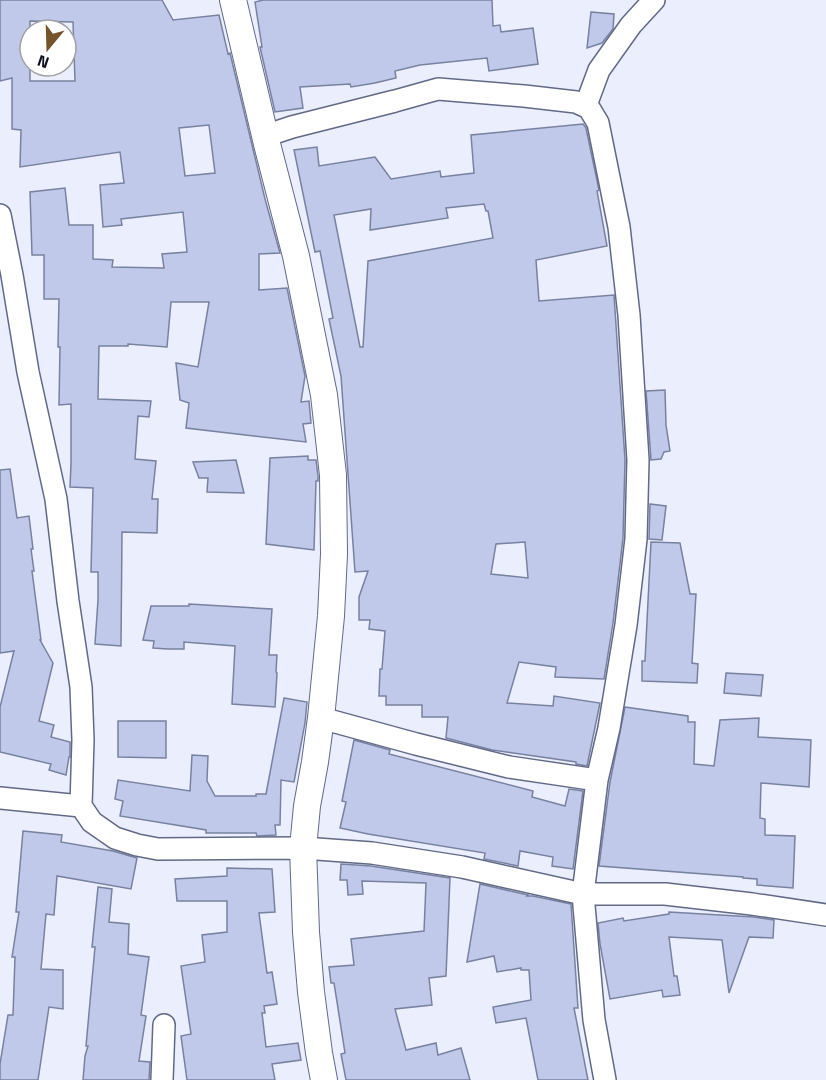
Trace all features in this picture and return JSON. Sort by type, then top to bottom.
[{"type":"street","points":[[233,0],[296,256],[324,395],[333,475],[334,554],[331,616],[321,718],[303,848],[308,956],[324,1080]]},
{"type":"street","points":[[586,105],[599,70],[631,26],[654,0]]},
{"type":"street","points":[[265,136],[438,89],[576,102],[586,105],[598,123],[619,227],[629,315],[638,460],[636,539],[626,624],[609,728],[597,780],[583,894],[594,1020],[606,1080]]},
{"type":"street","points":[[0,215],[28,372],[56,499],[81,687],[83,740],[81,806],[92,822],[115,838],[159,849],[303,848],[372,853],[462,867],[583,894],[665,894],[826,915]]},
{"type":"street","points":[[321,718],[509,767],[597,780]]},
{"type":"street","points":[[0,803],[81,806]]},
{"type":"street","points":[[162,1080],[164,1025]]},
{"type":"building","points":[[0,0],[162,0],[173,20],[219,15],[280,253],[259,254],[259,290],[287,288],[305,376],[301,402],[309,401],[311,423],[303,424],[306,442],[186,428],[189,403],[180,400],[176,363],[198,367],[209,302],[171,302],[167,347],[128,344],[128,346],[99,346],[98,399],[151,401],[149,417],[138,416],[135,459],[156,461],[152,499],[158,499],[157,533],[122,532],[121,646],[95,644],[98,572],[91,572],[93,488],[70,487],[71,404],[59,405],[59,299],[44,299],[44,255],[32,255],[30,192],[65,188],[69,225],[93,225],[93,259],[113,260],[112,267],[164,268],[162,254],[187,252],[183,212],[121,219],[122,225],[103,227],[100,185],[124,183],[120,152],[20,167],[21,130],[12,129],[12,78],[0,81]],"holes":[[[209,125],[215,173],[185,176],[179,128]]]},
{"type":"building","points":[[263,0],[492,0],[493,26],[500,25],[501,32],[533,28],[538,64],[489,71],[487,58],[420,65],[395,71],[396,78],[375,83],[351,87],[350,84],[300,87],[303,108],[275,112],[260,47],[262,47],[255,2]]},
{"type":"building","points":[[591,12],[614,14],[613,29],[602,43],[587,48]]},
{"type":"building","points":[[583,124],[586,128],[599,190],[597,191],[607,246],[536,260],[539,301],[614,295],[625,460],[623,538],[604,679],[555,677],[556,667],[519,662],[507,703],[553,706],[554,696],[600,703],[587,766],[576,764],[576,762],[492,750],[446,738],[448,717],[422,717],[422,705],[386,705],[386,696],[379,696],[385,631],[369,629],[370,620],[359,620],[359,597],[368,571],[355,572],[341,376],[329,319],[333,318],[320,251],[315,252],[294,150],[317,147],[319,166],[375,157],[391,179],[440,171],[441,177],[474,173],[471,135]],"holes":[[[484,204],[488,211],[493,238],[368,261],[363,347],[360,347],[334,215],[371,209],[370,230],[448,218],[446,208]],[[525,542],[528,578],[491,574],[496,544]]]},
{"type":"building","points":[[665,390],[666,425],[670,451],[664,452],[661,459],[651,460],[646,391]]},
{"type":"building","points":[[308,456],[308,460],[316,460],[318,476],[314,550],[266,544],[270,458]]},
{"type":"building","points":[[236,460],[244,493],[207,492],[208,478],[199,478],[193,462]]},
{"type":"building","points":[[10,469],[17,518],[29,516],[33,549],[31,549],[34,571],[32,571],[40,640],[53,663],[39,721],[54,725],[51,737],[70,742],[70,757],[66,775],[49,770],[51,764],[0,752],[0,707],[14,651],[0,653],[0,470]]},
{"type":"building","points":[[650,504],[666,506],[662,540],[649,539]]},
{"type":"building","points":[[651,542],[680,543],[690,594],[696,594],[692,663],[698,664],[697,683],[642,681]]},
{"type":"building","points":[[189,604],[272,609],[269,655],[277,655],[275,707],[232,704],[235,646],[184,642],[184,649],[168,649],[153,648],[154,641],[143,640],[151,606],[189,606]]},
{"type":"building","points":[[726,673],[763,675],[761,696],[724,693]]},
{"type":"building","points":[[284,698],[307,702],[294,782],[281,780],[280,825],[275,825],[276,835],[206,833],[206,830],[120,816],[123,801],[115,799],[118,780],[190,791],[192,755],[208,756],[207,781],[215,796],[266,794]]},
{"type":"building","points":[[625,707],[688,716],[688,722],[695,722],[694,764],[714,766],[720,720],[759,718],[758,737],[811,740],[809,787],[761,783],[760,818],[765,819],[765,835],[795,836],[793,888],[757,885],[757,879],[743,877],[599,866],[610,782]]},
{"type":"building","points":[[118,721],[166,721],[166,758],[118,757]]},
{"type":"building","points":[[354,740],[390,750],[389,754],[533,791],[532,797],[565,806],[569,789],[583,791],[573,869],[552,866],[553,857],[520,851],[518,866],[484,859],[485,853],[340,828],[346,802],[342,801]]},
{"type":"building","points":[[23,831],[62,835],[61,842],[113,851],[137,858],[131,889],[57,876],[54,915],[46,914],[41,969],[63,970],[63,1009],[49,1007],[38,1080],[0,1080],[0,1064],[8,1015],[13,1015],[15,957],[12,957],[19,912],[16,912]]},
{"type":"building","points":[[341,864],[371,866],[450,878],[446,976],[429,978],[432,1005],[395,1009],[406,1050],[436,1043],[438,1055],[461,1048],[470,1080],[346,1080],[341,1054],[345,1053],[334,983],[331,983],[329,967],[354,965],[351,939],[424,931],[426,883],[362,881],[363,894],[348,895],[347,880],[340,880]]},
{"type":"building","points":[[227,868],[272,869],[275,912],[259,913],[267,973],[272,972],[277,1004],[264,1006],[265,1013],[262,1013],[266,1047],[298,1043],[301,1060],[272,1064],[275,1080],[187,1080],[181,1036],[191,1034],[181,966],[205,962],[202,935],[227,932],[227,901],[177,901],[175,879],[227,876]]},
{"type":"building","points":[[480,884],[571,904],[578,1008],[574,1008],[588,1080],[538,1080],[526,1018],[496,1023],[493,1007],[531,1000],[529,970],[521,970],[521,968],[497,972],[494,956],[467,962]]},
{"type":"building","points":[[98,887],[112,889],[109,922],[129,924],[128,954],[149,957],[141,1015],[146,1016],[139,1061],[150,1062],[149,1080],[83,1080],[88,1046],[86,1046],[95,947],[92,947]]},
{"type":"building","points":[[669,912],[774,920],[773,938],[749,937],[729,993],[722,940],[669,937],[674,976],[677,976],[680,995],[663,997],[662,990],[610,999],[598,923],[623,918],[624,921],[669,914]]}]
